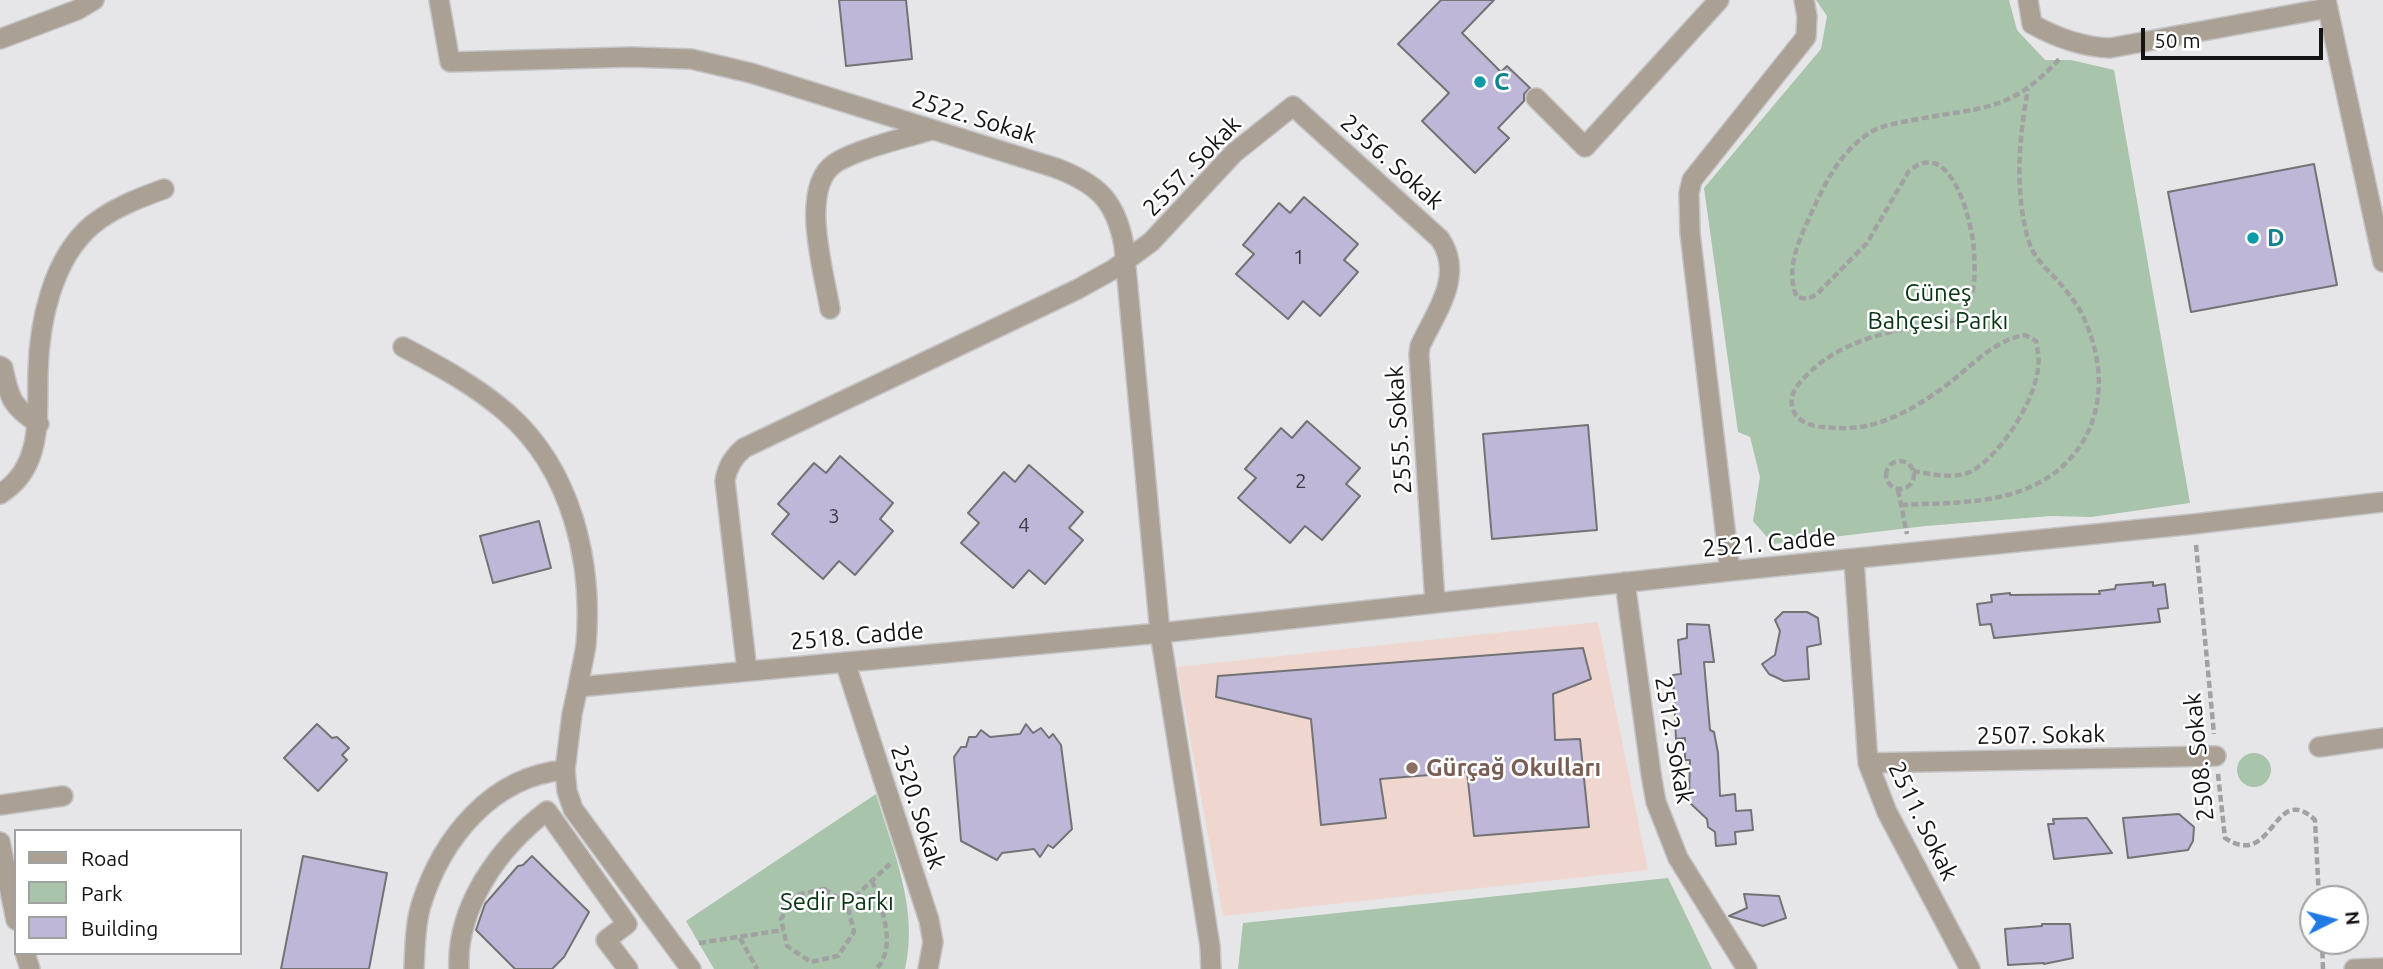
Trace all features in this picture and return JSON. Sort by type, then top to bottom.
[{"type":"street","points":[[0,39],[77,10],[94,0]]},
{"type":"street","name":"2522. Sokak","points":[[439,0],[450,62],[631,57],[691,60],[751,73],[1056,168],[1090,184],[1105,196],[1121,226],[1126,261],[1160,633]]},
{"type":"street","points":[[1536,98],[1585,147],[1719,0]]},
{"type":"street","points":[[1730,571],[1690,233],[1689,193],[1692,180],[1806,37],[1807,16],[1804,0]]},
{"type":"street","points":[[2028,0],[2032,24],[2074,43],[2110,48],[2327,4],[2383,262]]},
{"type":"street","name":"2557. Sokak","points":[[747,671],[724,481],[726,471],[737,454],[744,448],[1078,289],[1126,261],[1164,230],[1234,153],[1293,106]]},
{"type":"street","name":"2556. Sokak","points":[[1293,106],[1440,239],[1450,261]]},
{"type":"street","points":[[830,310],[815,216],[815,195],[822,176],[834,163],[932,130]]},
{"type":"street","points":[[0,494],[24,472],[34,449],[38,424],[40,350],[52,291],[62,265],[76,242],[92,226],[128,204],[164,189]]},
{"type":"street","name":"2555. Sokak","points":[[1435,603],[1419,354],[1423,339],[1446,295],[1450,261]]},
{"type":"street","points":[[403,347],[446,370],[509,414],[559,480],[574,516],[585,590],[586,645],[570,724],[565,770],[568,791],[573,809],[691,969]]},
{"type":"street","points":[[0,366],[3,368],[10,398],[24,414],[38,424]]},
{"type":"street","name":"2521. Cadde","points":[[1160,633],[2383,502]]},
{"type":"street","name":"2511. Sokak","points":[[1854,560],[1868,763],[1887,811],[1970,969]]},
{"type":"street","name":"2512. Sokak","points":[[1625,582],[1656,802],[1678,858],[1747,969]]},
{"type":"street","points":[[1160,633],[1208,932],[1211,969]]},
{"type":"street","name":"2518. Cadde","points":[[578,687],[1160,633]]},
{"type":"street","name":"2520. Sokak","points":[[845,662],[929,920],[933,942],[929,969]]},
{"type":"street","points":[[2319,747],[2383,738]]},
{"type":"street","name":"2507. Sokak","points":[[1868,763],[2216,756]]},
{"type":"street","points":[[414,969],[421,907],[435,870],[453,839],[496,794],[519,780],[543,772],[565,770]]},
{"type":"street","points":[[0,805],[63,796]]},
{"type":"street","points":[[459,969],[461,936],[468,909],[480,887],[521,834],[547,811],[627,924],[606,940],[628,969]]},
{"type":"street","points":[[0,842],[14,910]]},
{"type":"street","points":[[2354,969],[2383,968]]},
{"type":"path","points":[[1913,471],[1955,476],[1971,471],[1987,458],[2015,424],[2033,390],[2038,372],[2039,354],[2036,341],[2025,335],[2011,337],[1944,387],[1913,407],[1887,419],[1861,428],[1816,427],[1798,418],[1791,406],[1792,393],[1811,370],[1830,355],[1855,343],[1883,334],[1958,318],[1968,307],[1975,272],[1974,246],[1957,186],[1946,170],[1932,162],[1918,163],[1909,171],[1867,243],[1816,295],[1807,299],[1797,296],[1792,286],[1792,274],[1804,231],[1831,173],[1847,151],[1869,132],[1898,123],[1999,104],[2028,88],[2074,43]]},
{"type":"path","points":[[1901,506],[2006,496],[2026,489],[2048,477],[2072,456],[2089,431],[2097,411],[2099,380],[2095,348],[2087,325],[2079,307],[2063,286],[2041,265],[2029,244],[2020,172],[2021,139],[2028,88]]},
{"type":"path","points":[[1898,490],[1911,484],[1913,480],[1913,471],[1908,463],[1899,461],[1887,468],[1887,482],[1898,490],[1911,554]]},
{"type":"path","name":"2508. Sokak","points":[[2194,524],[2225,838],[2236,845],[2259,842],[2269,833],[2281,814],[2291,809],[2304,810],[2315,820],[2318,885]]},
{"type":"path","points":[[848,904],[906,850]]},
{"type":"path","points":[[872,881],[884,914],[887,942],[880,965],[876,969]]},
{"type":"path","points":[[824,889],[848,904],[854,932],[838,956],[811,962],[787,946],[784,930],[781,919],[796,895],[824,889]]},
{"type":"path","points":[[674,946],[784,930]]},
{"type":"path","points":[[740,938],[757,969]]},
{"type":"shaded area","name":"Gürçağ Okulları","points":[[1598,622],[1648,870],[1223,916],[1177,667]]},
{"type":"green space","name":"Güneş Bahçesi Parkı","points":[[1816,0],[2009,0],[2017,30],[2045,60],[2071,60],[2114,70],[2190,503],[2091,517],[2051,516],[1926,526],[1773,544],[1753,521],[1760,477],[1750,437],[1738,432],[1704,188],[1821,49],[1827,16]]},
{"type":"green space","points":[[2254,753],[2266,758],[2271,770],[2266,782],[2254,787],[2242,782],[2237,770],[2242,758]]},
{"type":"green space","name":"Sedir Parkı","points":[[876,794],[906,902],[909,924],[905,969],[714,969],[686,921]]},
{"type":"green space","points":[[1668,878],[1712,969],[1238,969],[1243,923]]},
{"type":"building","points":[[839,0],[906,0],[912,59],[846,66]]},
{"type":"building","name":"C","points":[[1441,0],[1494,0],[1462,33],[1501,72],[1507,66],[1530,88],[1524,94],[1524,101],[1498,128],[1509,138],[1475,173],[1422,121],[1449,93],[1398,44]]},
{"type":"building","name":"D","points":[[2314,164],[2337,285],[2191,312],[2168,192]]},
{"type":"building","points":[[1304,197],[1358,244],[1344,260],[1358,272],[1320,316],[1303,301],[1288,319],[1236,274],[1254,254],[1243,245],[1279,203],[1290,213]]},
{"type":"building","points":[[1307,421],[1360,468],[1346,484],[1360,496],[1322,540],[1305,526],[1290,543],[1238,498],[1256,478],[1245,469],[1281,428],[1292,438]]},
{"type":"building","points":[[1588,425],[1597,530],[1492,539],[1483,434]]},
{"type":"building","points":[[840,456],[893,503],[880,519],[893,531],[855,575],[839,561],[823,579],[772,534],[789,514],[778,504],[814,463],[826,473]]},
{"type":"building","points":[[1029,465],[1083,512],[1069,528],[1083,540],[1045,584],[1029,570],[1013,588],[961,543],[979,523],[968,513],[1004,472],[1015,482]]},
{"type":"building","points":[[539,521],[551,568],[493,583],[480,536]]},
{"type":"building","points":[[2153,582],[2153,586],[2165,584],[2168,608],[2158,609],[2160,622],[1994,638],[1991,624],[1980,625],[1977,604],[1992,602],[1991,595],[2100,594],[2099,591],[2115,589],[2116,585]]},
{"type":"building","points":[[1783,612],[1807,612],[1818,618],[1821,644],[1807,647],[1809,679],[1784,681],[1769,674],[1762,664],[1775,655],[1780,631],[1775,620]]},
{"type":"building","points":[[1687,624],[1709,625],[1714,662],[1704,662],[1710,730],[1714,732],[1718,753],[1720,796],[1735,794],[1736,811],[1751,810],[1753,830],[1735,832],[1736,844],[1716,846],[1715,832],[1708,827],[1707,819],[1689,802],[1690,760],[1685,760],[1685,738],[1676,739],[1673,675],[1681,674],[1678,640],[1687,638]]},
{"type":"building","name":"Gürçağ Okulları","points":[[1583,648],[1591,679],[1553,694],[1555,740],[1580,739],[1589,827],[1474,836],[1467,772],[1380,779],[1386,818],[1321,825],[1311,719],[1216,697],[1218,676]]},
{"type":"building","points":[[317,724],[332,738],[337,737],[349,748],[342,755],[347,760],[318,791],[284,758]]},
{"type":"building","points":[[1026,724],[1033,733],[1041,728],[1049,738],[1053,734],[1061,745],[1072,829],[1053,848],[1048,845],[1040,857],[1034,849],[1002,853],[997,860],[961,841],[954,757],[961,747],[966,747],[969,737],[976,737],[981,730],[990,737],[1020,734]]},
{"type":"building","points":[[2179,814],[2194,827],[2193,841],[2188,850],[2128,858],[2123,818]]},
{"type":"building","points":[[2087,818],[2112,853],[2054,859],[2048,824],[2054,824],[2053,819]]},
{"type":"building","points":[[303,856],[387,873],[369,969],[281,969]]},
{"type":"building","points":[[532,856],[589,912],[564,957],[552,969],[515,969],[476,930],[485,904],[518,866]]},
{"type":"building","points":[[1744,894],[1779,896],[1786,918],[1763,926],[1729,916],[1747,908]]},
{"type":"building","points":[[2042,924],[2070,924],[2073,958],[2044,964],[2008,965],[2005,929]]},
{"type":"place","name":"C","points":[[1480,82]]},
{"type":"place","name":"D","points":[[2253,238]]},
{"type":"place","name":"Gürçağ Okulları","points":[[1412,768]]}]
